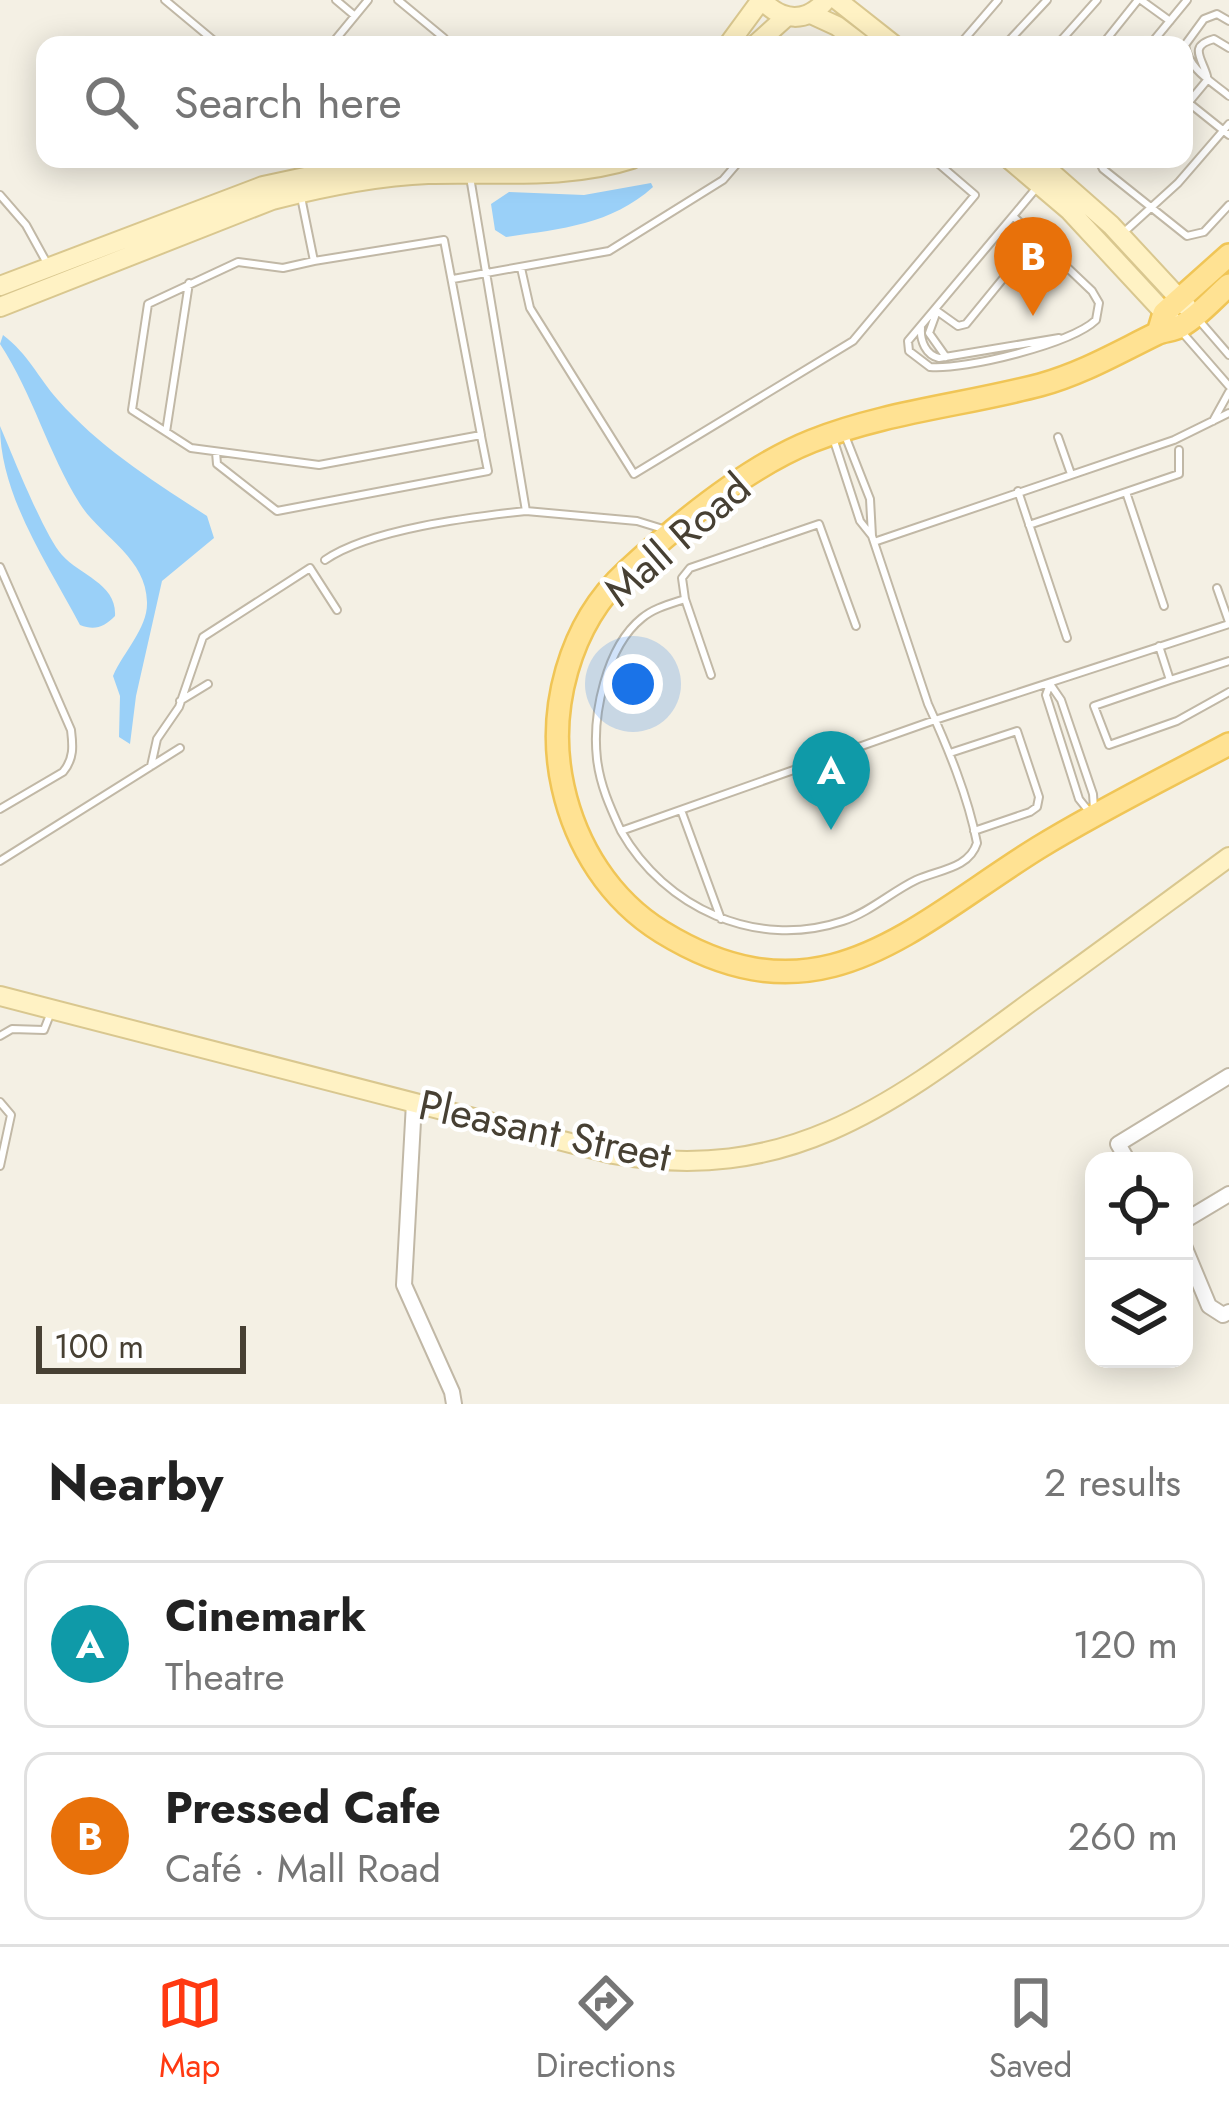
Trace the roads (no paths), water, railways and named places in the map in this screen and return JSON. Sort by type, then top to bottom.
[{"type":"main road","points":[[735,36],[762,0],[786,17]]},
{"type":"main road","points":[[836,0],[882,36]]},
{"type":"main road","points":[[765,36],[786,17],[819,7],[850,36]]},
{"type":"main road","points":[[0,286],[53,276],[272,200],[297,179],[401,176],[442,168]]},
{"type":"main road","points":[[536,168],[584,168]]},
{"type":"main road","points":[[1046,168],[1120,235],[1175,317]]},
{"type":"main road","points":[[1046,168],[1099,240],[1175,317]]},
{"type":"main road","name":"Mall Road","points":[[1175,317],[1229,255]]},
{"type":"main road","points":[[0,307],[53,276]]},
{"type":"main road","name":"Mall Road","points":[[1229,285],[1108,361],[1072,375],[836,432],[775,459],[625,573],[590,618],[567,668],[557,728],[559,768],[577,831],[605,881],[651,925],[707,955],[749,966],[808,969],[846,963],[905,938],[1042,846],[1229,744]]},
{"type":"main road","name":"Pleasant Street","points":[[0,996],[646,1160],[711,1162],[807,1141],[868,1115],[910,1090],[1229,856]]},
{"type":"street","points":[[1123,1152],[1118,1144],[1229,1076]]},
{"type":"street","points":[[414,1103],[404,1285],[454,1404]]},
{"type":"street","points":[[1193,1216],[1229,1194]]},
{"type":"street","points":[[1190,1260],[1209,1306],[1223,1315],[1229,1312]]},
{"type":"lane","points":[[164,0],[208,36]]},
{"type":"lane","points":[[336,0],[355,16]]},
{"type":"lane","points":[[338,36],[368,0]]},
{"type":"lane","points":[[398,0],[442,36]]},
{"type":"lane","points":[[967,36],[998,0]]},
{"type":"lane","points":[[1013,36],[1047,0]]},
{"type":"lane","points":[[1066,36],[1097,0]]},
{"type":"lane","points":[[1110,36],[1140,0],[1170,21]]},
{"type":"lane","points":[[1158,36],[1186,0]]},
{"type":"lane","points":[[1193,36],[1210,16],[1229,20]]},
{"type":"lane","points":[[1208,79],[1197,50],[1204,41],[1214,39],[1229,48]]},
{"type":"lane","points":[[1193,64],[1229,96]]},
{"type":"lane","points":[[1193,93],[1208,79]]},
{"type":"lane","points":[[1193,105],[1227,130],[1193,166]]},
{"type":"lane","points":[[464,168],[526,512]]},
{"type":"lane","points":[[452,280],[609,251],[723,180],[733,168]]},
{"type":"lane","points":[[521,268],[530,308],[634,473],[854,341],[975,195],[943,168]]},
{"type":"lane","points":[[1013,216],[1092,291],[1099,303],[1096,320],[1043,347],[937,368],[922,363],[907,347],[921,324],[937,311],[1046,168]]},
{"type":"lane","points":[[1102,168],[1180,233],[1196,236],[1229,205]]},
{"type":"lane","points":[[1120,235],[1191,168]]},
{"type":"lane","points":[[297,179],[314,261]]},
{"type":"lane","points":[[0,195],[26,225],[53,276]]},
{"type":"lane","points":[[937,311],[950,322],[966,324],[1037,238]]},
{"type":"lane","points":[[215,452],[217,464],[278,511],[488,471],[444,240],[283,268],[238,262],[148,304],[130,405],[191,448],[319,464],[481,435]]},
{"type":"lane","points":[[166,432],[189,284]]},
{"type":"lane","points":[[937,311],[929,333],[946,357]]},
{"type":"lane","points":[[1175,317],[1229,389],[1214,421]]},
{"type":"lane","points":[[1175,317],[1229,356]]},
{"type":"lane","points":[[921,324],[929,354],[946,357],[1062,338]]},
{"type":"lane","points":[[873,539],[1198,431],[1229,413]]},
{"type":"lane","points":[[685,599],[646,614],[636,623],[625,636],[603,690],[596,755],[605,796],[621,831],[665,887],[721,919],[794,930],[840,922],[916,880],[968,860],[977,843],[873,539],[844,481],[833,446],[836,432],[848,440],[862,474],[874,516],[873,539]]},
{"type":"lane","points":[[1058,437],[1071,474]]},
{"type":"lane","points":[[1028,525],[1179,474],[1179,451]]},
{"type":"lane","points":[[1018,491],[1067,638]]},
{"type":"lane","points":[[1126,492],[1164,606]]},
{"type":"lane","points":[[325,560],[363,541],[526,512],[637,521],[672,534]]},
{"type":"lane","points":[[712,675],[682,578],[690,568],[814,523],[823,530],[856,626]]},
{"type":"lane","points":[[0,567],[73,742],[63,772],[0,809]]},
{"type":"lane","points":[[151,766],[157,739],[180,701],[203,637],[310,568],[337,610]]},
{"type":"lane","points":[[621,831],[1229,623],[1217,588]]},
{"type":"lane","points":[[1159,646],[1171,680]]},
{"type":"lane","points":[[1229,661],[1094,706],[1108,745],[1177,721],[1229,692]]},
{"type":"lane","points":[[1050,683],[1046,695],[1079,799],[1094,817]]},
{"type":"lane","points":[[1050,683],[1061,700],[1093,794],[1094,817]]},
{"type":"lane","points":[[180,701],[208,684]]},
{"type":"lane","points":[[949,754],[1018,731],[1039,797],[1037,807],[974,831]]},
{"type":"lane","points":[[0,861],[180,748]]},
{"type":"lane","points":[[681,810],[721,919]]},
{"type":"lane","points":[[0,1036],[12,1029],[44,1030],[52,1009]]},
{"type":"lane","points":[[0,1102],[11,1115],[0,1166]]},
{"type":"water","points":[[651,183],[653,187],[637,200],[584,223],[506,237],[495,230],[491,204],[509,192],[584,195]]},
{"type":"water","points":[[3,335],[91,433],[207,516],[214,538],[162,581],[130,744],[119,737],[120,696],[113,676],[144,621],[145,586],[131,560],[89,516],[69,485],[0,344]]},
{"type":"water","points":[[0,426],[55,545],[110,596],[115,616],[103,625],[80,625],[41,554],[8,478]]},
{"type":"place","name":"Pressed Cafe","points":[[1033,316]]},
{"type":"place","name":"Cinemark","points":[[831,830]]}]
